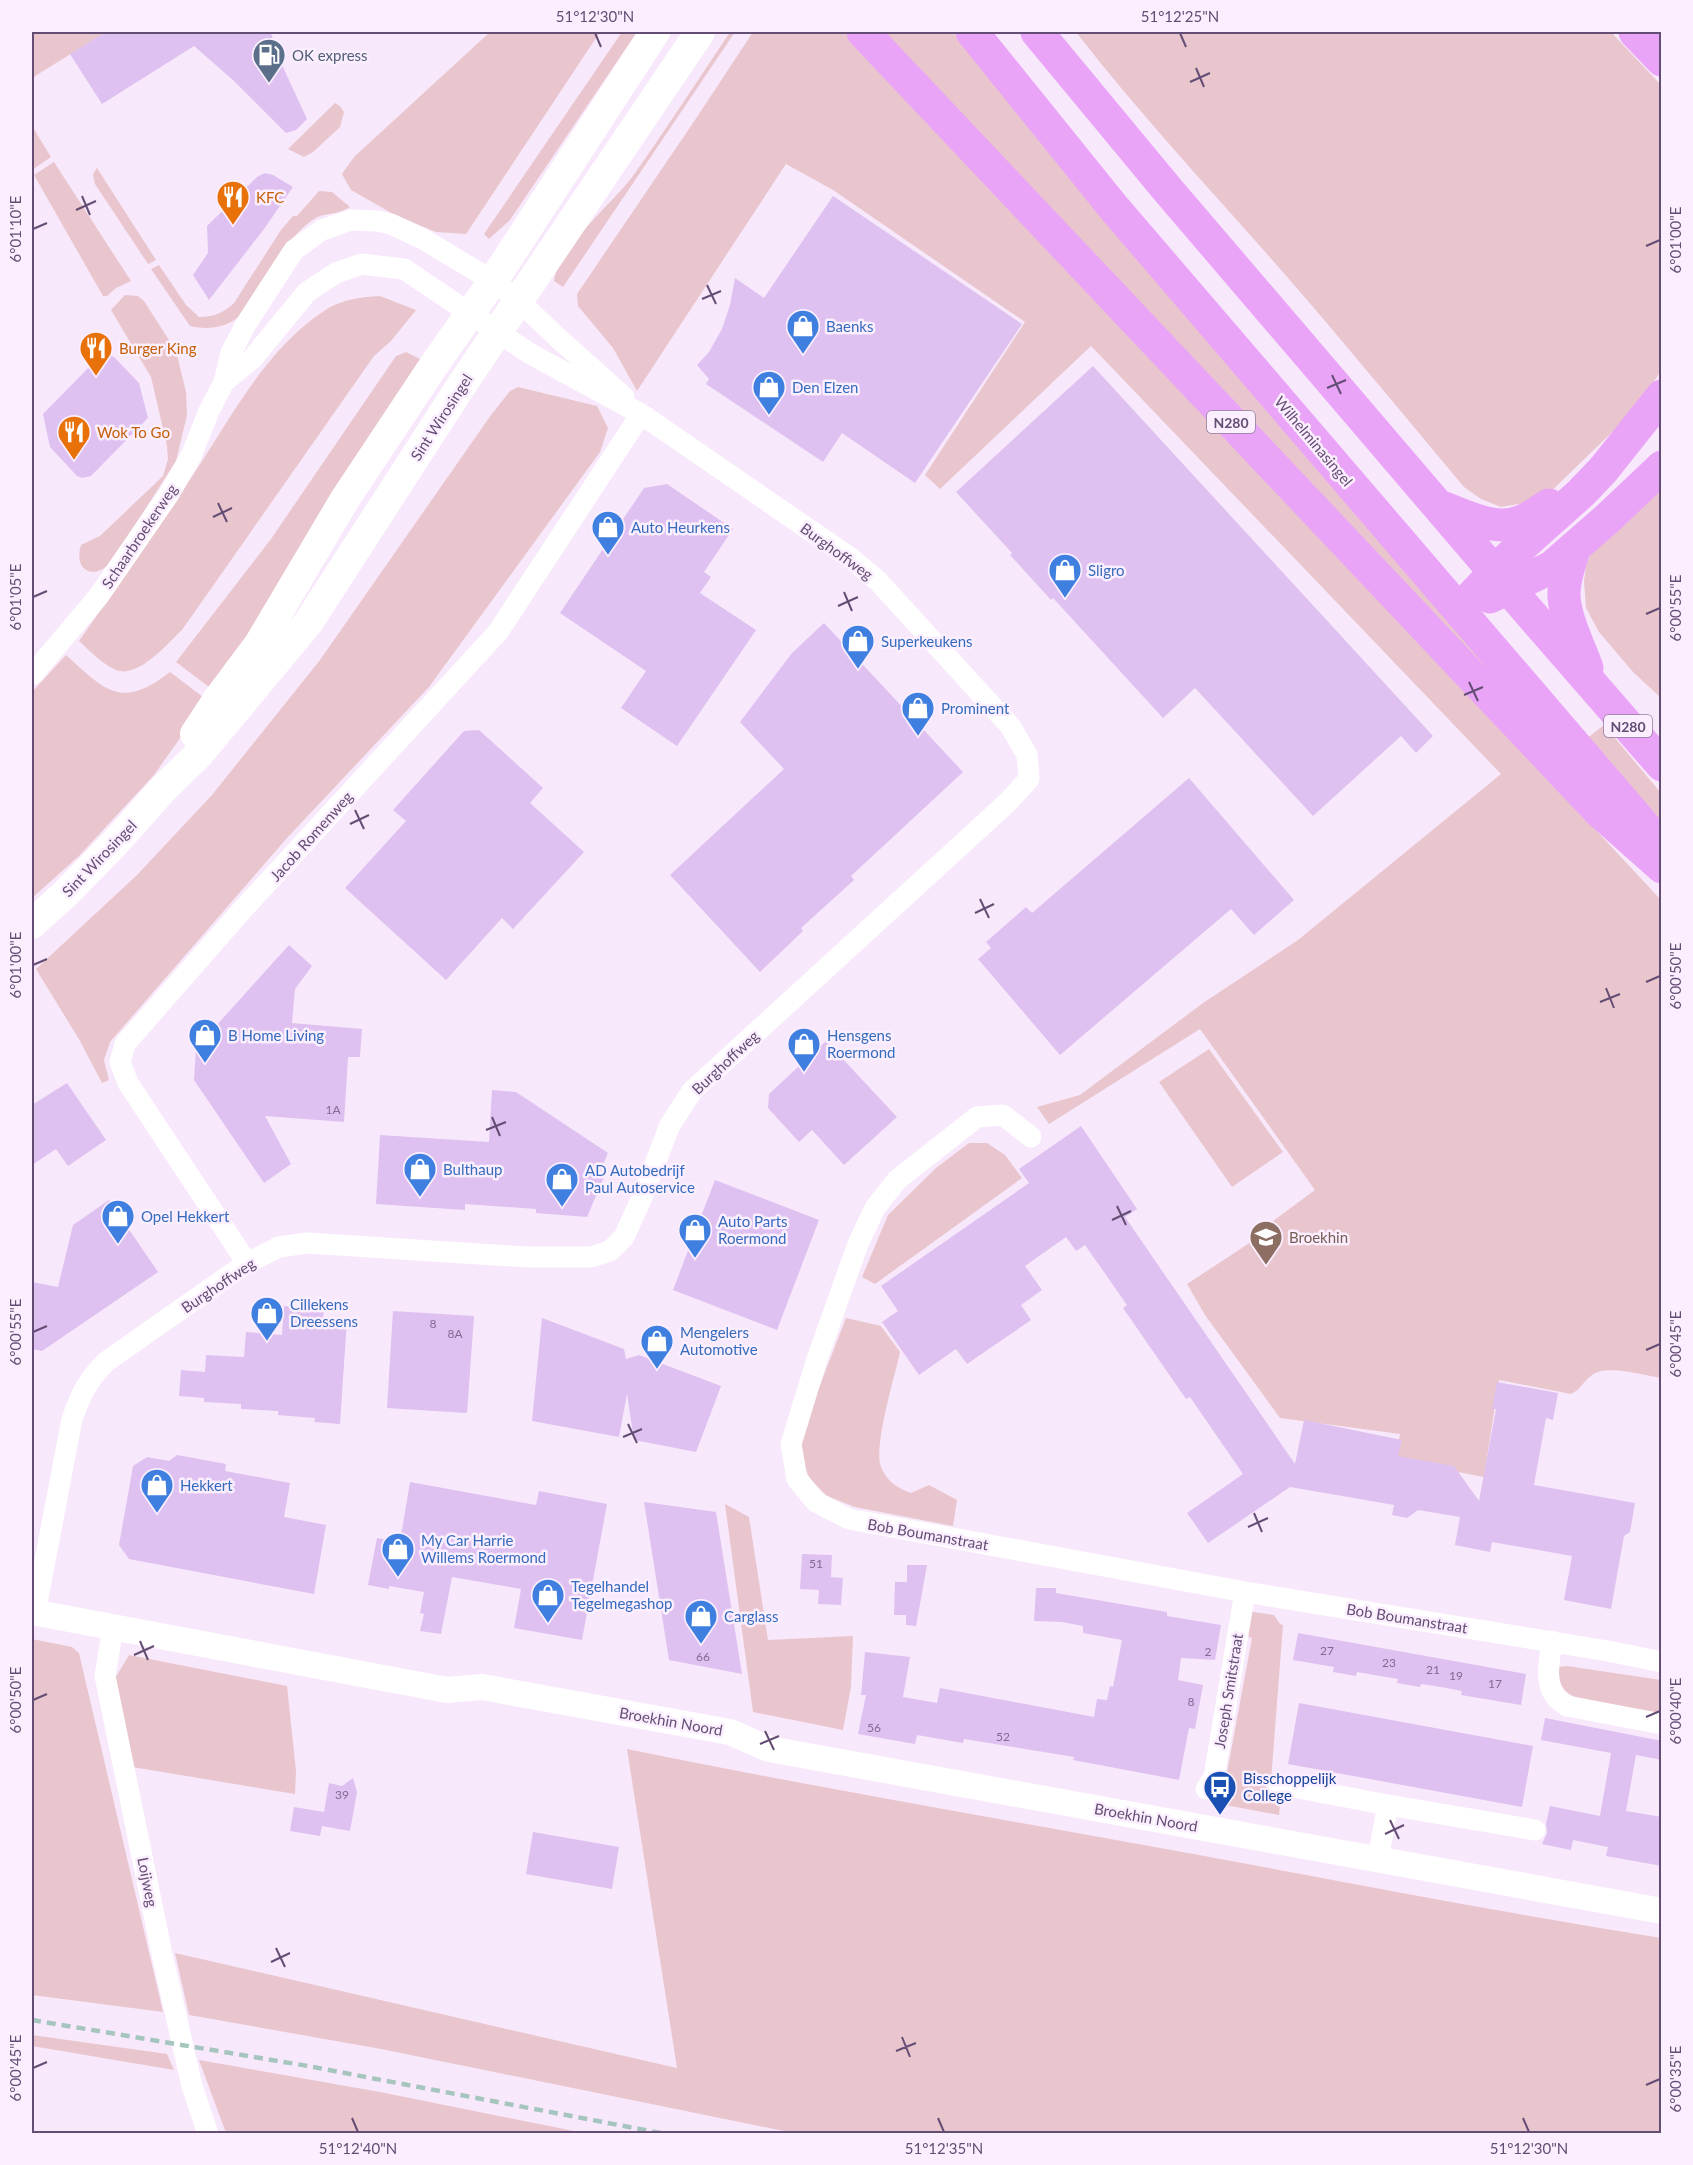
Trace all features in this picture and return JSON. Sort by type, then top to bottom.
[{"type":"main road","name":"Sint Wirosingel","points":[[164,788],[218,699],[264,635],[345,499],[493,281],[655,32]]},
{"type":"main road","name":"Sint Wirosingel","points":[[32,924],[65,894],[199,754],[308,623],[519,300],[700,32]]},
{"type":"main road","name":"N280","points":[[863,32],[1600,812],[1662,867]]},
{"type":"main road","name":"Wilhelminasingel","points":[[972,32],[1114,208],[1662,845]]},
{"type":"main road","name":"N280","points":[[1037,32],[1160,180],[1662,765]]},
{"type":"main road","points":[[1635,32],[1662,60]]},
{"type":"main road","name":"N280","points":[[1502,581],[1527,539],[1581,493],[1603,470],[1662,396]]},
{"type":"main road","name":"N280","points":[[1459,610],[1502,581],[1552,567],[1662,467]]},
{"type":"main road","name":"N280","points":[[1438,506],[1488,524],[1517,524],[1530,518],[1603,470]]},
{"type":"main road","name":"N280","points":[[1575,547],[1565,580],[1564,597],[1593,687]]},
{"type":"street","name":"Schaarbroekerweg","points":[[32,675],[98,597],[169,494],[191,456],[209,411],[224,382],[231,353],[246,324],[294,250],[322,230],[351,220],[391,224],[423,239],[493,281],[519,300]]},
{"type":"street","name":"Schaarbroekerweg","points":[[224,382],[252,359],[307,292],[336,273],[362,264],[404,269],[497,334]]},
{"type":"street","name":"Burghoffweg","points":[[519,300],[641,414]]},
{"type":"street","name":"Burghoffweg","points":[[33,1612],[72,1419],[81,1393],[93,1375],[108,1361],[247,1263],[279,1247],[307,1243],[527,1257],[591,1257],[610,1251],[624,1237],[670,1125],[692,1091],[1008,802],[1029,779],[1027,755],[1011,727],[878,581],[852,559],[641,414],[497,334]]},
{"type":"street","name":"Jacob Romenweg","points":[[247,1263],[128,1083],[120,1062],[125,1044],[244,909],[498,632],[641,414]]},
{"type":"street","name":"Bob Boumanstraat","points":[[1031,1137],[1003,1115],[977,1117],[897,1180],[875,1208],[858,1244],[817,1359],[791,1444],[796,1479],[816,1502],[849,1519],[1245,1592],[1552,1641],[1662,1662]]},
{"type":"street","name":"Joseph Smitstraat","points":[[1206,1789],[1214,1777],[1245,1592]]},
{"type":"street","name":"Broekhin Noord","points":[[33,1612],[447,1690],[482,1687],[730,1732],[769,1749],[1662,1911]]},
{"type":"street","name":"Loijweg","points":[[113,1627],[105,1676],[164,1966],[192,2086],[208,2133]]},
{"type":"street","points":[[1552,1641],[1548,1668],[1550,1683],[1555,1696],[1567,1706],[1662,1724]]},
{"type":"street","points":[[1276,1784],[1388,1806],[1535,1830]]},
{"type":"street","points":[[1378,1858],[1388,1806]]},
{"type":"shaded area","points":[[32,32],[106,32],[32,78]]},
{"type":"shaded area","points":[[490,32],[600,32],[466,234],[436,232],[395,215],[351,190],[342,174],[354,157]]},
{"type":"shaded area","points":[[622,32],[637,32],[510,220],[489,239],[484,234]]},
{"type":"shaded area","points":[[730,32],[735,32],[563,287],[554,281],[565,255],[633,176]]},
{"type":"shaded area","points":[[753,32],[852,32],[1661,900],[1661,1378],[1607,1370],[1592,1375],[1571,1394],[1499,1380],[1484,1477],[1395,1460],[1400,1434],[1280,1418],[1205,1315],[1187,1284],[1257,1238],[1273,1221],[1315,1190],[1200,1029],[1049,1124],[1037,1107],[1080,1095],[1203,1003],[1298,940],[1501,774],[1091,346],[940,489],[925,475],[1025,322],[833,190],[786,164],[637,391],[613,348],[578,306],[577,294]]},
{"type":"shaded area","points":[[874,32],[953,32],[1141,263],[1602,800]]},
{"type":"shaded area","points":[[1076,32],[1611,32],[1661,85],[1661,371],[1634,411],[1542,500],[1501,507],[1481,499],[1464,487],[1298,290],[1148,120]]},
{"type":"shaded area","points":[[335,103],[344,112],[340,127],[313,152],[304,157],[288,149]]},
{"type":"shaded area","points":[[32,126],[51,157],[32,170]]},
{"type":"shaded area","points":[[54,162],[131,281],[116,288],[107,296],[103,296],[34,175]]},
{"type":"shaded area","points":[[97,168],[156,260],[148,264],[95,184],[93,174]]},
{"type":"shaded area","points":[[319,191],[332,192],[350,207],[316,218],[298,233],[281,254],[262,287],[241,315],[228,324],[211,328],[190,326],[151,269],[159,265],[186,305],[199,317],[218,314],[234,303],[281,230]]},
{"type":"shaded area","points":[[125,295],[138,296],[144,301],[176,351],[186,392],[187,415],[176,461],[112,561],[99,571],[93,572],[87,571],[80,562],[81,545],[100,536],[163,476],[168,459],[151,377],[111,310]]},
{"type":"shaded area","points":[[380,296],[416,310],[391,341],[374,356],[182,630],[161,651],[134,669],[116,670],[101,661],[79,641],[268,363],[305,325],[327,309],[353,299]]},
{"type":"shaded area","points":[[406,352],[420,359],[418,379],[213,690],[176,662],[271,539],[396,356]]},
{"type":"shaded area","points":[[518,387],[597,406],[608,428],[600,452],[429,687],[287,838],[110,1042],[104,1060],[109,1080],[102,1083],[80,1041],[36,969],[137,875],[212,795],[320,660],[491,415],[510,391]]},
{"type":"shaded area","points":[[1661,477],[1661,698],[1633,672],[1599,632],[1586,608],[1584,581],[1586,565],[1598,538]]},
{"type":"shaded area","points":[[66,655],[92,678],[115,691],[126,693],[139,690],[153,684],[170,672],[207,700],[154,775],[79,856],[32,898],[32,692]]},
{"type":"shaded area","points":[[1604,725],[1661,793],[1661,829],[1585,740]]},
{"type":"shaded area","points":[[1209,1049],[1283,1152],[1232,1187],[1159,1082]]},
{"type":"shaded area","points":[[969,1143],[987,1143],[1005,1155],[1022,1178],[875,1284],[862,1277],[888,1215],[936,1168]]},
{"type":"shaded area","points":[[846,1318],[881,1326],[900,1352],[882,1428],[879,1457],[883,1472],[897,1486],[911,1493],[929,1485],[957,1500],[953,1526],[855,1507],[827,1496],[810,1479],[802,1461],[800,1443],[808,1416]]},
{"type":"shaded area","points":[[725,1504],[749,1517],[768,1640],[853,1636],[851,1687],[843,1730],[753,1712]]},
{"type":"shaded area","points":[[1247,1611],[1274,1615],[1283,1625],[1270,1794],[1281,1796],[1279,1815],[1209,1802],[1210,1792],[1223,1794],[1252,1638],[1244,1628]]},
{"type":"shaded area","points":[[32,1639],[72,1647],[79,1653],[163,2012],[32,1995]]},
{"type":"shaded area","points":[[129,1655],[287,1686],[296,1771],[295,1794],[132,1767],[114,1680]]},
{"type":"shaded area","points":[[1567,1666],[1661,1680],[1661,1715],[1594,1703],[1571,1695],[1562,1687],[1558,1667]]},
{"type":"shaded area","points":[[627,1749],[1484,1908],[1661,1938],[1661,2133],[794,2133],[381,2049],[189,2015],[175,1953],[677,2068]]},
{"type":"shaded area","points":[[32,2035],[167,2054],[174,2070],[32,2046]]},
{"type":"shaded area","points":[[199,2060],[380,2092],[584,2133],[226,2133]]},
{"type":"building","points":[[106,32],[271,32],[276,52],[307,119],[296,130],[286,133],[233,80],[194,46],[102,104],[70,54]]},
{"type":"building","points":[[265,173],[293,187],[209,300],[193,275],[208,253],[207,226],[257,177]]},
{"type":"building","points":[[833,196],[1022,324],[915,483],[842,433],[823,462],[706,384],[709,379],[697,365],[709,352],[722,329],[730,305],[735,278],[764,298]]},
{"type":"building","points":[[107,354],[114,357],[139,383],[148,418],[91,476],[82,478],[77,476],[50,447],[43,414],[99,357]]},
{"type":"building","points":[[1093,366],[1433,736],[1416,753],[1401,736],[1313,816],[1195,688],[1163,718],[1053,598],[1051,600],[956,492]]},
{"type":"building","points":[[667,484],[733,529],[704,572],[711,577],[700,593],[756,630],[677,746],[621,708],[646,671],[560,613],[644,488]]},
{"type":"building","points":[[824,623],[963,772],[851,876],[854,880],[801,928],[803,931],[760,972],[670,875],[784,769],[740,722],[792,653]]},
{"type":"building","points":[[479,730],[543,788],[530,803],[584,852],[513,929],[502,918],[446,980],[345,888],[406,821],[393,810],[464,731]]},
{"type":"building","points":[[1189,778],[1294,900],[1254,935],[1231,909],[1060,1055],[978,959],[991,948],[986,942],[1026,907],[1032,913]]},
{"type":"building","points":[[289,945],[312,966],[295,989],[292,1023],[362,1029],[360,1057],[348,1057],[344,1122],[265,1116],[291,1164],[264,1183],[194,1080],[196,1048]]},
{"type":"building","points":[[826,1041],[897,1117],[844,1165],[812,1130],[799,1142],[768,1108],[769,1094]]},
{"type":"building","points":[[67,1083],[106,1140],[68,1166],[56,1149],[32,1165],[32,1105]]},
{"type":"building","points":[[492,1090],[516,1092],[608,1153],[599,1175],[604,1177],[587,1217],[536,1213],[536,1209],[465,1204],[465,1210],[376,1204],[380,1135],[489,1142]]},
{"type":"building","points":[[1081,1126],[1137,1209],[1125,1217],[1295,1464],[1304,1420],[1402,1440],[1398,1456],[1454,1466],[1479,1501],[1496,1409],[1492,1409],[1497,1382],[1558,1393],[1553,1420],[1546,1418],[1534,1485],[1635,1503],[1630,1532],[1624,1536],[1611,1609],[1564,1600],[1572,1556],[1492,1542],[1490,1552],[1455,1545],[1460,1517],[1418,1510],[1407,1518],[1392,1515],[1394,1505],[1290,1487],[1208,1543],[1187,1513],[1243,1474],[1190,1397],[1186,1399],[1123,1308],[1127,1305],[1085,1245],[1076,1251],[1066,1237],[1025,1266],[1042,1290],[1021,1305],[1031,1320],[967,1364],[956,1349],[919,1375],[882,1322],[898,1311],[881,1286],[1029,1183],[1019,1169]]},
{"type":"building","points":[[715,1180],[819,1220],[777,1330],[673,1290]]},
{"type":"building","points":[[109,1200],[158,1272],[42,1351],[32,1349],[32,1282],[58,1287],[73,1225]]},
{"type":"building","points":[[284,1306],[324,1309],[323,1317],[347,1319],[340,1424],[314,1422],[315,1418],[278,1415],[278,1411],[241,1409],[241,1404],[204,1402],[204,1398],[179,1396],[181,1370],[205,1372],[206,1355],[244,1357],[246,1332],[282,1335]]},
{"type":"building","points":[[393,1311],[474,1316],[467,1413],[387,1408]]},
{"type":"building","points":[[542,1318],[624,1349],[626,1359],[639,1355],[721,1386],[696,1452],[634,1440],[627,1394],[619,1437],[532,1421]]},
{"type":"building","points":[[177,1455],[226,1464],[225,1471],[290,1483],[284,1517],[326,1525],[314,1594],[129,1559],[119,1545],[133,1466],[147,1457],[169,1461]]},
{"type":"building","points":[[410,1482],[536,1505],[539,1491],[607,1504],[582,1640],[514,1628],[521,1589],[452,1577],[441,1634],[420,1631],[424,1614],[420,1613],[424,1592],[368,1585],[377,1538],[400,1542]]},
{"type":"building","points":[[644,1502],[716,1512],[742,1674],[669,1660]]},
{"type":"building","points":[[802,1554],[832,1555],[831,1577],[843,1578],[841,1605],[818,1604],[819,1590],[800,1589]]},
{"type":"building","points":[[907,1565],[927,1565],[916,1626],[906,1625],[906,1615],[894,1615],[895,1582],[907,1582]]},
{"type":"building","points":[[1036,1588],[1056,1588],[1056,1593],[1167,1612],[1167,1616],[1221,1625],[1215,1660],[1181,1658],[1178,1680],[1203,1685],[1195,1729],[1189,1728],[1179,1780],[1073,1760],[1074,1757],[964,1739],[963,1743],[917,1735],[915,1744],[858,1734],[866,1695],[861,1695],[865,1652],[910,1657],[903,1697],[937,1703],[940,1688],[1094,1717],[1097,1699],[1107,1700],[1110,1686],[1113,1687],[1122,1640],[1083,1633],[1083,1626],[1062,1622],[1034,1621]]},
{"type":"building","points":[[1298,1633],[1526,1674],[1521,1705],[1461,1695],[1462,1691],[1441,1687],[1421,1684],[1420,1687],[1397,1683],[1398,1679],[1357,1672],[1356,1676],[1333,1672],[1334,1667],[1293,1660]]},
{"type":"building","points":[[1299,1703],[1533,1746],[1522,1807],[1288,1764]]},
{"type":"building","points":[[1545,1718],[1662,1741],[1662,1760],[1636,1755],[1626,1811],[1662,1817],[1662,1866],[1606,1856],[1608,1847],[1573,1840],[1571,1850],[1542,1844],[1547,1833],[1546,1824],[1550,1806],[1600,1816],[1611,1753],[1541,1740]]},
{"type":"building","points":[[353,1778],[357,1792],[350,1831],[322,1826],[320,1836],[290,1831],[294,1807],[324,1812],[329,1783],[342,1786]]},
{"type":"building","points":[[533,1832],[619,1847],[612,1889],[526,1874]]},
{"type":"railway","points":[[32,2020],[308,2066],[666,2134]]},
{"type":"place","name":"OK express","points":[[269,84]]},
{"type":"place","name":"KFC","points":[[233,226]]},
{"type":"place","name":"Baenks","points":[[803,355]]},
{"type":"place","name":"Burger King","points":[[96,377]]},
{"type":"place","name":"Den Elzen","points":[[769,416]]},
{"type":"place","name":"Wok To Go","points":[[74,461]]},
{"type":"place","name":"Auto Heurkens","points":[[608,556]]},
{"type":"place","name":"Sligro","points":[[1065,599]]},
{"type":"place","name":"Superkeukens","points":[[858,670]]},
{"type":"place","name":"Prominent","points":[[918,737]]},
{"type":"place","name":"B Home Living","points":[[205,1064]]},
{"type":"place","name":"Hensgens Roermond","points":[[804,1073]]},
{"type":"place","name":"Bulthaup","points":[[420,1198]]},
{"type":"place","name":"AD Autobedrijf Paul Autoservice","points":[[562,1208]]},
{"type":"place","name":"Opel Hekkert","points":[[118,1245]]},
{"type":"place","name":"Auto Parts Roermond","points":[[695,1259]]},
{"type":"place","name":"Broekhin","points":[[1266,1266]]},
{"type":"place","name":"Cillekens Dreessens","points":[[267,1342]]},
{"type":"place","name":"Mengelers Automotive","points":[[657,1370]]},
{"type":"place","name":"Hekkert","points":[[157,1514]]},
{"type":"place","name":"My Car Harrie Willems Roermond","points":[[398,1578]]},
{"type":"place","name":"Tegelhandel Tegelmegashop","points":[[548,1624]]},
{"type":"place","name":"Carglass","points":[[701,1645]]},
{"type":"place","name":"Bisschoppelijk College","points":[[1220,1816]]}]
